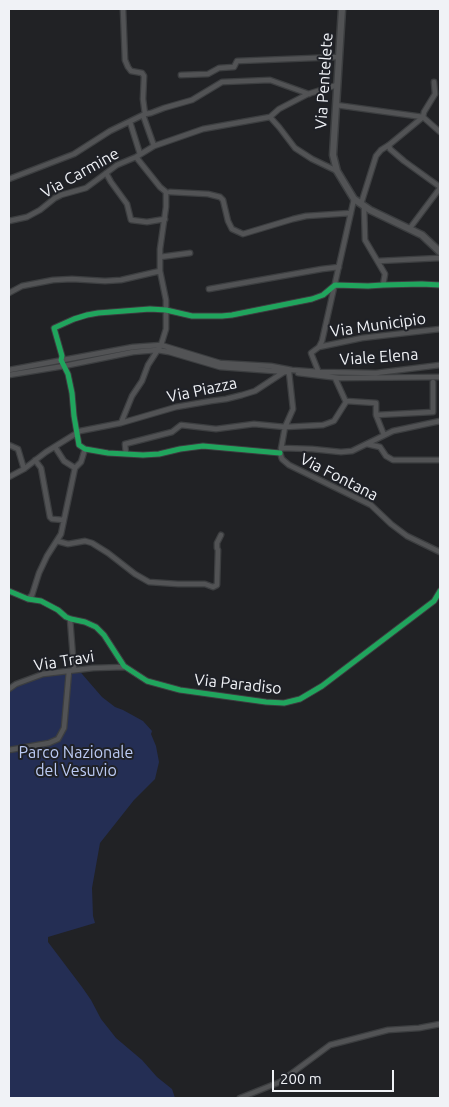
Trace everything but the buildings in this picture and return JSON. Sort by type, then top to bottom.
[{"type":"main road","name":"Via Pentelete","points":[[337,171],[332,155],[342,9]]},
{"type":"main road","points":[[337,171],[354,199],[422,235],[440,252]]},
{"type":"street","points":[[123,9],[126,60],[131,72],[142,73],[144,76],[144,115],[154,146]]},
{"type":"street","points":[[181,75],[208,74],[219,68],[234,67],[237,61],[339,57]]},
{"type":"street","points":[[9,179],[74,154],[110,131],[144,115],[192,100],[222,82],[270,80],[309,94]]},
{"type":"street","points":[[382,285],[384,274],[365,240],[363,205],[376,156],[423,117],[435,94],[434,82]]},
{"type":"street","points":[[337,85],[309,94],[279,109],[270,117],[294,148],[312,160],[337,171]]},
{"type":"street","points":[[336,106],[423,117],[440,132]]},
{"type":"street","name":"Via Carmine","points":[[9,221],[27,217],[61,195],[86,188],[117,165],[154,146],[203,130],[270,117]]},
{"type":"street","points":[[120,423],[132,396],[161,345],[166,329],[166,300],[160,271],[160,257],[166,192],[160,187],[138,155],[130,122]]},
{"type":"street","points":[[389,145],[390,149],[404,161],[440,188],[410,228]]},
{"type":"street","points":[[106,173],[110,182],[127,204],[131,220],[147,222],[164,219]]},
{"type":"street","points":[[170,192],[208,194],[220,197],[223,200],[232,230],[243,234],[306,216],[351,213]]},
{"type":"street","points":[[319,374],[311,353],[322,341],[354,199]]},
{"type":"street","points":[[160,257],[190,253]]},
{"type":"street","points":[[378,261],[440,258]]},
{"type":"street","points":[[210,289],[339,267]]},
{"type":"street","points":[[9,293],[22,286],[53,280],[121,280],[160,271]]},
{"type":"street","points":[[440,285],[335,285],[323,295],[312,299],[232,315],[192,316],[166,310],[150,309],[98,313],[54,328],[62,356],[61,360],[68,374],[79,445],[85,449],[108,453],[143,455],[204,446],[280,451],[312,449],[341,452],[352,451],[403,428],[440,421]]},
{"type":"street","name":"Via Municipio","points":[[318,347],[369,337],[440,329]]},
{"type":"street","points":[[9,370],[133,347],[161,345],[220,363],[271,366],[319,374]]},
{"type":"street","points":[[9,375],[134,352],[158,350],[220,367],[319,374]]},
{"type":"street","name":"Viale Elena","points":[[319,374],[376,373],[440,365]]},
{"type":"street","points":[[280,451],[293,409],[286,372]]},
{"type":"street","name":"Via Piazza","points":[[9,477],[80,431],[120,423],[176,407],[242,396],[255,391],[286,372]]},
{"type":"street","name":"Viale Elena","points":[[319,374],[335,378],[440,377]]},
{"type":"street","points":[[335,378],[346,401]]},
{"type":"street","points":[[433,382],[434,422]]},
{"type":"street","points":[[126,454],[125,444],[172,432],[181,426],[216,429],[254,424],[286,427],[323,425],[334,421],[346,401]]},
{"type":"street","points":[[346,401],[376,404],[376,415],[384,435]]},
{"type":"street","points":[[376,415],[433,412]]},
{"type":"street","points":[[367,444],[380,448],[386,456],[393,460],[440,460]]},
{"type":"street","points":[[9,446],[18,449],[24,469]]},
{"type":"street","points":[[55,447],[64,461],[75,468]]},
{"type":"street","points":[[28,599],[32,595],[47,556],[61,534],[75,468],[81,462],[85,449]]},
{"type":"street","name":"Via Fontana","points":[[280,451],[282,459],[289,464],[371,504],[391,524],[407,536],[440,552]]},
{"type":"street","points":[[35,460],[41,468],[50,517],[52,519],[64,520]]},
{"type":"street","points":[[57,542],[68,544],[85,541],[92,542],[134,574],[149,582],[204,584],[213,587],[217,585],[217,543],[221,535]]},
{"type":"street","name":"Via Paradiso","points":[[9,591],[28,599],[42,601],[70,619],[96,626],[125,667],[147,681],[180,690],[284,703],[300,699],[322,686],[434,601],[440,591]]},
{"type":"street","points":[[9,750],[49,743],[58,739],[63,731],[72,670],[70,619]]},
{"type":"street","name":"Via Travi","points":[[9,689],[16,684],[43,674],[93,668],[125,667]]},
{"type":"street","points":[[240,1098],[280,1082],[330,1045],[388,1030],[419,1028],[440,1024]]},
{"type":"green space","name":"Parco Nazionale del Vesuvio","points":[[76,667],[102,697],[115,707],[143,721],[152,731],[151,734],[156,746],[159,762],[155,779],[134,800],[100,843],[92,888],[95,923],[48,937],[48,942],[82,987],[101,1019],[116,1038],[172,1089],[175,1098],[9,1098],[9,689],[10,686],[36,674]]},
{"type":"cycle path","points":[[280,453],[203,446],[143,455],[108,453],[85,449],[79,445],[68,374],[61,360],[62,356],[54,328],[87,315],[150,309],[166,310],[192,316],[232,315],[312,299],[323,295],[335,285],[440,285]]},
{"type":"cycle path","points":[[9,591],[28,599],[41,601],[58,610],[66,617],[96,627],[104,635],[124,666],[147,681],[180,690],[284,703],[300,699],[322,686],[434,601],[440,591]]}]
